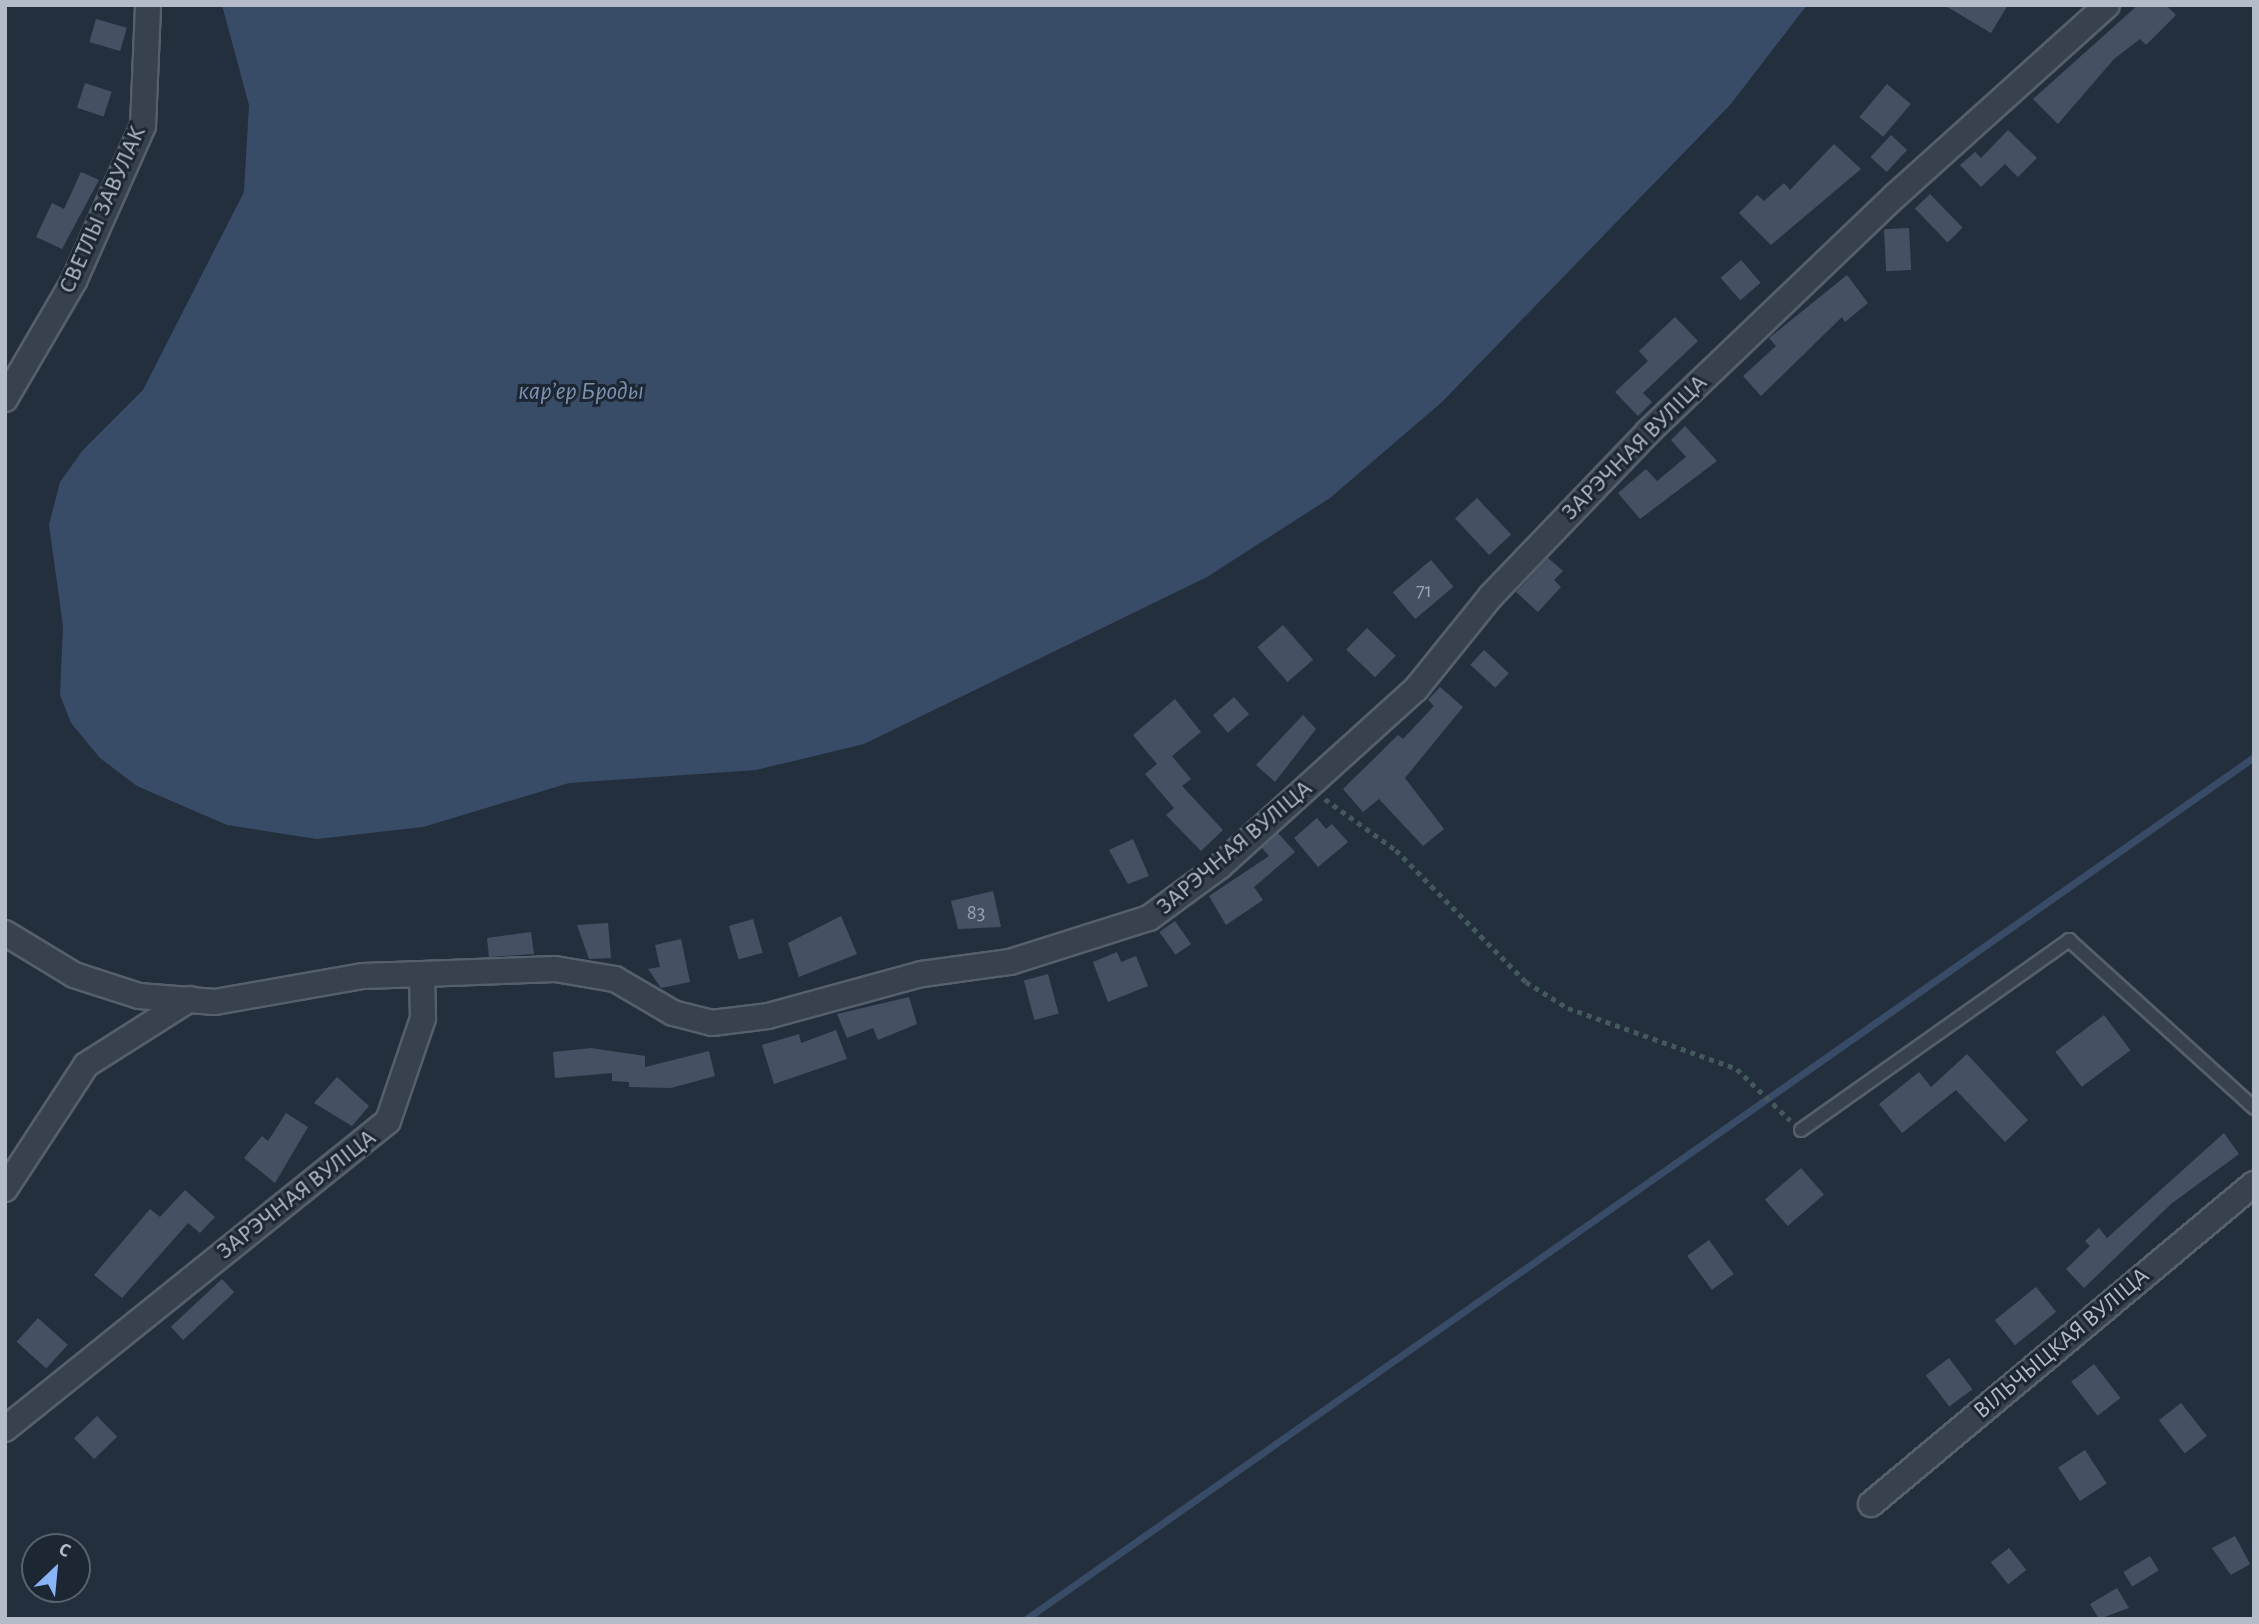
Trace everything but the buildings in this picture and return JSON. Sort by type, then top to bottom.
[{"type":"street","name":"СВЕТЛЫ ЗАВУЛАК","points":[[5,399],[74,281],[143,126],[148,5]]},
{"type":"street","name":"ЗАРЭЧНАЯ ВУЛІЦА","points":[[5,1429],[388,1121],[423,1018],[422,974],[555,969],[615,979],[673,1013],[712,1023],[768,1016],[922,974],[1010,962],[1149,918],[1309,787],[1416,689],[1491,596],[1648,432],[1895,196],[2106,5]]},
{"type":"street","points":[[5,933],[74,975],[139,996],[215,1002],[363,976],[422,974]]},
{"type":"street","points":[[5,1189],[86,1065],[190,999]]},
{"type":"street","name":"ВІЛЬЧЫЦКАЯ ВУЛІЦА","points":[[1871,1504],[2254,1184]]},
{"type":"lane","points":[[1801,1130],[2069,940],[2254,1108]]},
{"type":"path","points":[[1309,787],[1396,850],[1526,982],[1567,1008],[1708,1055],[1762,1089],[1779,1109]]},
{"type":"water","name":"карʼер Броды","points":[[222,5],[1807,5],[1730,105],[1442,402],[1330,498],[1207,577],[864,744],[756,770],[569,783],[423,827],[317,839],[227,825],[137,786],[100,758],[71,723],[60,695],[63,626],[49,525],[60,482],[83,450],[143,390],[244,192],[249,105]]},
{"type":"waterway","points":[[1026,1619],[2254,757]]}]
